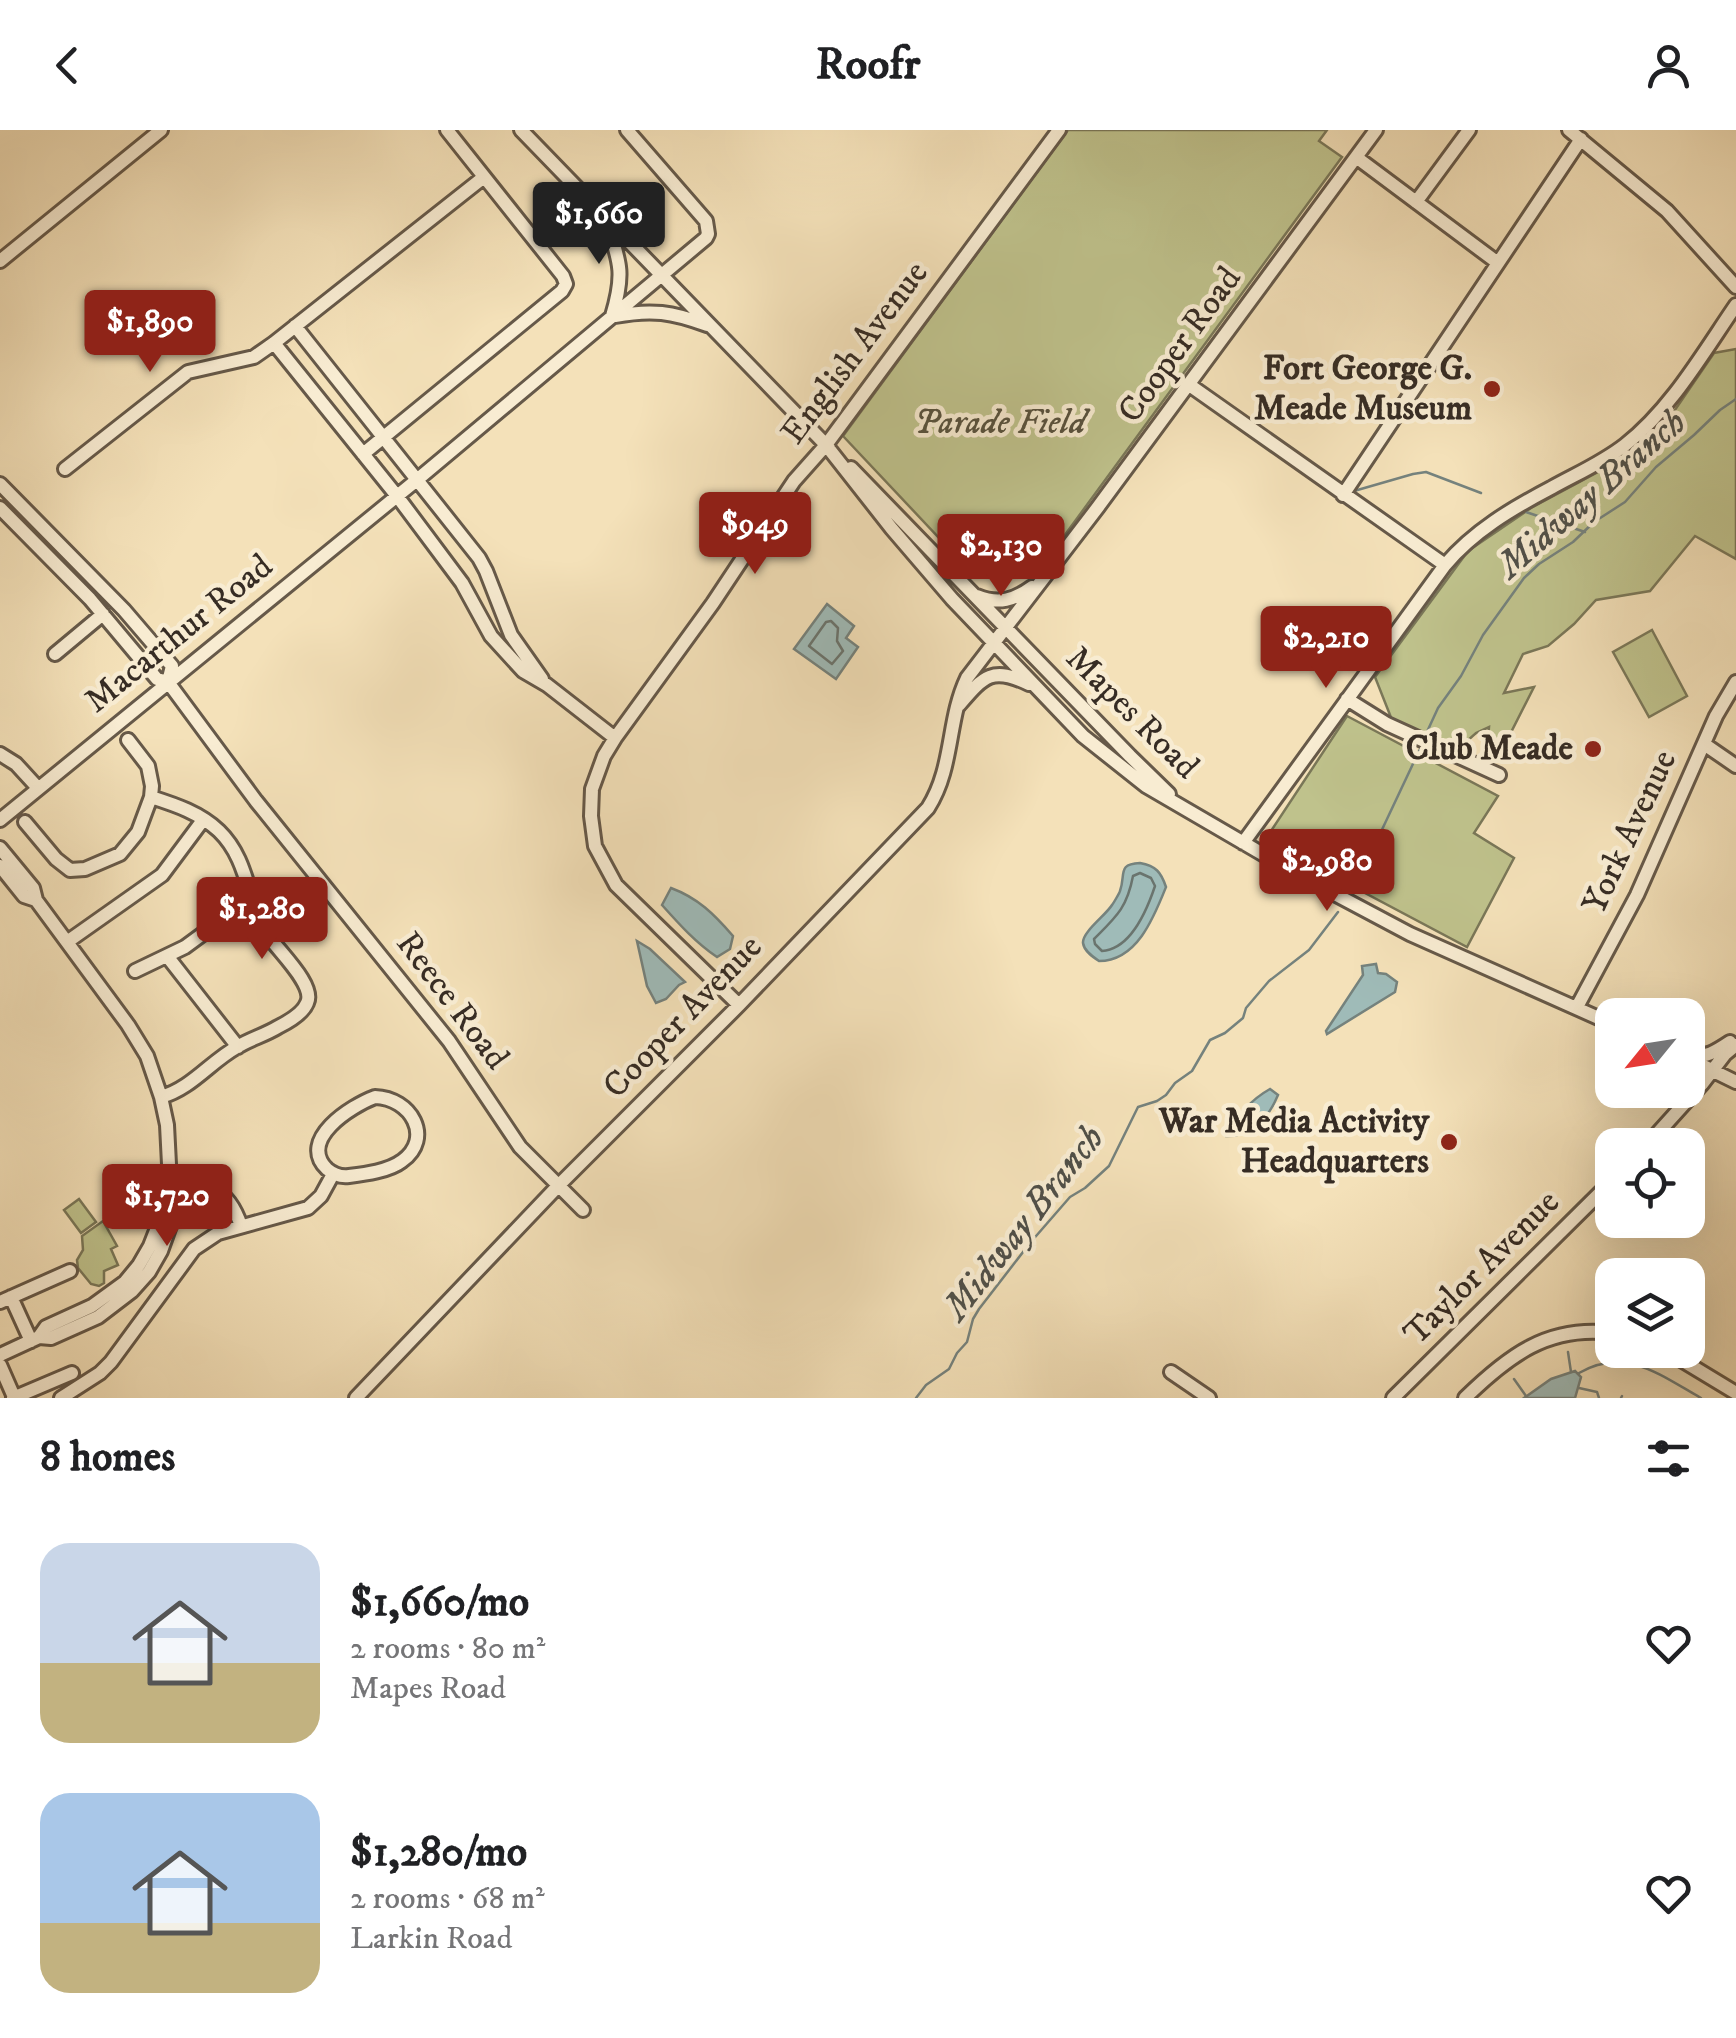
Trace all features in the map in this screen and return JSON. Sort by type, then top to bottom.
[{"type":"street","points":[[0,261],[161,130]]},
{"type":"street","points":[[363,454],[562,292],[566,284],[446,130]]},
{"type":"street","name":"Mapes Road","points":[[521,130],[1186,810]]},
{"type":"street","points":[[397,496],[706,238],[706,221],[628,130]]},
{"type":"street","name":"English Avenue","points":[[739,1005],[616,885],[595,846],[591,816],[592,790],[604,756],[794,481],[826,445],[1059,130]]},
{"type":"street","name":"Cooper Road","points":[[994,643],[1376,130]]},
{"type":"street","points":[[1416,202],[1470,130]]},
{"type":"street","points":[[1343,495],[1498,263],[1575,134],[1667,211],[1736,287]]},
{"type":"street","points":[[1356,158],[1498,263]]},
{"type":"street","points":[[65,469],[188,372],[254,357],[484,177]]},
{"type":"street","points":[[606,219],[621,273],[612,316]]},
{"type":"street","points":[[1243,844],[1445,565],[1494,521],[1608,458],[1638,434],[1736,306]]},
{"type":"street","points":[[612,316],[654,310],[712,327]]},
{"type":"street","points":[[295,326],[486,571],[511,634],[547,685]]},
{"type":"street","points":[[274,343],[462,582],[496,642],[523,671],[615,738]]},
{"type":"street","points":[[1188,384],[1445,565]]},
{"type":"street","name":"Mapes Road","points":[[826,445],[933,578],[1083,736],[1146,786],[1243,844],[1410,934],[1595,1016]]},
{"type":"street","name":"Reece Road","points":[[0,484],[124,610],[172,666],[168,682]]},
{"type":"street","name":"Macarthur Road","points":[[0,820],[397,496]]},
{"type":"street","points":[[1,511],[16,500]]},
{"type":"street","name":"Reece Road","points":[[1,511],[103,614],[157,679],[168,682],[256,801],[449,1042],[520,1147],[583,1210]]},
{"type":"street","points":[[462,582],[486,571]]},
{"type":"street","points":[[974,594],[1007,601],[1042,580]]},
{"type":"street","points":[[55,654],[103,614]]},
{"type":"street","points":[[496,642],[511,634]]},
{"type":"street","name":"Cooper Avenue","points":[[356,1398],[928,808],[946,771],[967,678],[994,643]]},
{"type":"street","points":[[958,707],[982,679],[993,675],[1006,674],[1036,687]]},
{"type":"street","name":"York Avenue","points":[[1576,1007],[1636,895],[1716,716],[1736,682]]},
{"type":"street","points":[[1347,698],[1400,730],[1498,775]]},
{"type":"street","points":[[26,822],[62,866],[70,870],[110,860],[126,848],[138,832],[151,798],[152,774],[128,740]]},
{"type":"street","points":[[1704,744],[1736,766]]},
{"type":"street","points":[[0,754],[16,764],[38,788]]},
{"type":"street","points":[[151,798],[180,806],[203,820],[234,850],[264,928],[308,986],[309,1000],[284,1024],[238,1046],[182,1090],[162,1097]]},
{"type":"street","points":[[67,942],[162,875],[203,820]]},
{"type":"street","points":[[0,848],[33,888],[36,900],[138,1040],[162,1097],[170,1184],[175,1198],[167,1238],[155,1262],[132,1291],[98,1317],[51,1338],[35,1339],[0,1354]]},
{"type":"street","points":[[0,866],[24,896],[36,900]]},
{"type":"street","points":[[136,971],[202,936],[238,908],[254,901]]},
{"type":"street","points":[[167,956],[238,1046]]},
{"type":"street","points":[[1705,1056],[1736,1037]]},
{"type":"street","points":[[1661,1128],[1736,1045]]},
{"type":"street","points":[[1705,1066],[1736,1082]]},
{"type":"street","points":[[375,1097],[394,1100],[407,1108],[416,1136],[407,1157],[386,1168],[344,1177],[334,1174],[324,1166],[319,1145],[340,1116],[375,1097]]},
{"type":"street","points":[[61,1398],[112,1362],[194,1249],[210,1237],[308,1208],[321,1196],[334,1174]]},
{"type":"street","points":[[170,1184],[199,1183],[215,1189],[231,1203],[241,1226]]},
{"type":"street","name":"Taylor Avenue","points":[[1393,1398],[1595,1198]]},
{"type":"street","points":[[35,1339],[6,1300],[70,1271]]},
{"type":"street","points":[[1465,1398],[1518,1352],[1555,1337],[1595,1331]]},
{"type":"street","points":[[0,1365],[13,1398],[72,1373]]},
{"type":"street","points":[[1694,1368],[1736,1393]]},
{"type":"street","points":[[1172,1372],[1209,1398]]},
{"type":"green space","name":"Parade Field","points":[[1068,130],[1327,130],[1319,141],[1342,157],[1059,543],[1018,577],[987,576],[956,556],[843,436]]},
{"type":"green space","points":[[1736,349],[1736,559],[1695,536],[1650,591],[1596,600],[1548,646],[1523,654],[1504,693],[1534,687],[1502,750],[1493,751],[1488,740],[1489,727],[1457,750],[1392,720],[1375,677],[1468,551],[1531,508],[1626,457],[1664,426],[1714,353]]},
{"type":"green space","points":[[1652,630],[1687,696],[1649,717],[1613,652]]},
{"type":"green space","points":[[1347,716],[1498,796],[1474,833],[1514,858],[1467,947],[1265,840]]},
{"type":"green space","points":[[79,1199],[96,1222],[81,1233],[64,1210]]},
{"type":"green space","points":[[103,1221],[117,1246],[111,1249],[118,1265],[104,1271],[104,1283],[99,1286],[91,1284],[78,1268],[77,1260],[83,1250],[82,1236]]},
{"type":"water","points":[[827,604],[854,626],[846,638],[858,647],[836,679],[794,649]]},
{"type":"water","points":[[1140,863],[1154,868],[1162,877],[1166,887],[1161,899],[1150,924],[1134,945],[1124,954],[1099,961],[1085,949],[1084,939],[1116,898],[1125,868]]},
{"type":"water","points":[[671,888],[697,902],[719,921],[733,936],[730,949],[717,957],[681,926],[662,905]]},
{"type":"water","points":[[637,941],[685,982],[656,1003],[647,986]]},
{"type":"water","points":[[1376,964],[1378,973],[1397,982],[1395,992],[1327,1034],[1363,975],[1362,966]]},
{"type":"water","points":[[1270,1089],[1278,1095],[1265,1118],[1245,1133],[1227,1136],[1245,1109]]},
{"type":"water","points":[[1575,1371],[1581,1377],[1575,1398],[1524,1398],[1551,1379]]},
{"type":"waterway","name":"Midway Branch","points":[[1426,734],[1483,635],[1524,578],[1625,502],[1656,467],[1736,399]]},
{"type":"waterway","points":[[1354,491],[1426,472],[1481,493]]},
{"type":"waterway","points":[[1526,512],[1585,532]]},
{"type":"waterway","name":"Midway Branch","points":[[1350,891],[1372,856],[1420,749]]},
{"type":"waterway","name":"Midway Branch","points":[[916,1398],[926,1385],[949,1369],[967,1342],[979,1309],[1030,1243],[1070,1197],[1109,1166],[1138,1107],[1157,1101],[1192,1071],[1210,1040],[1243,1018],[1246,1008],[1269,981],[1309,950],[1338,912]]},
{"type":"waterway","points":[[1568,1352],[1571,1372]]},
{"type":"waterway","points":[[1579,1373],[1596,1365],[1627,1363],[1657,1373],[1701,1398]]},
{"type":"waterway","points":[[1514,1379],[1526,1396]]},
{"type":"waterway","points":[[1579,1388],[1597,1392],[1599,1398]]},
{"type":"place","name":"Fort George G. Meade Museum","points":[[1492,389]]},
{"type":"place","name":"Club Meade","points":[[1593,749]]},
{"type":"place","name":"War Media Activity Headquarters","points":[[1449,1142]]}]
